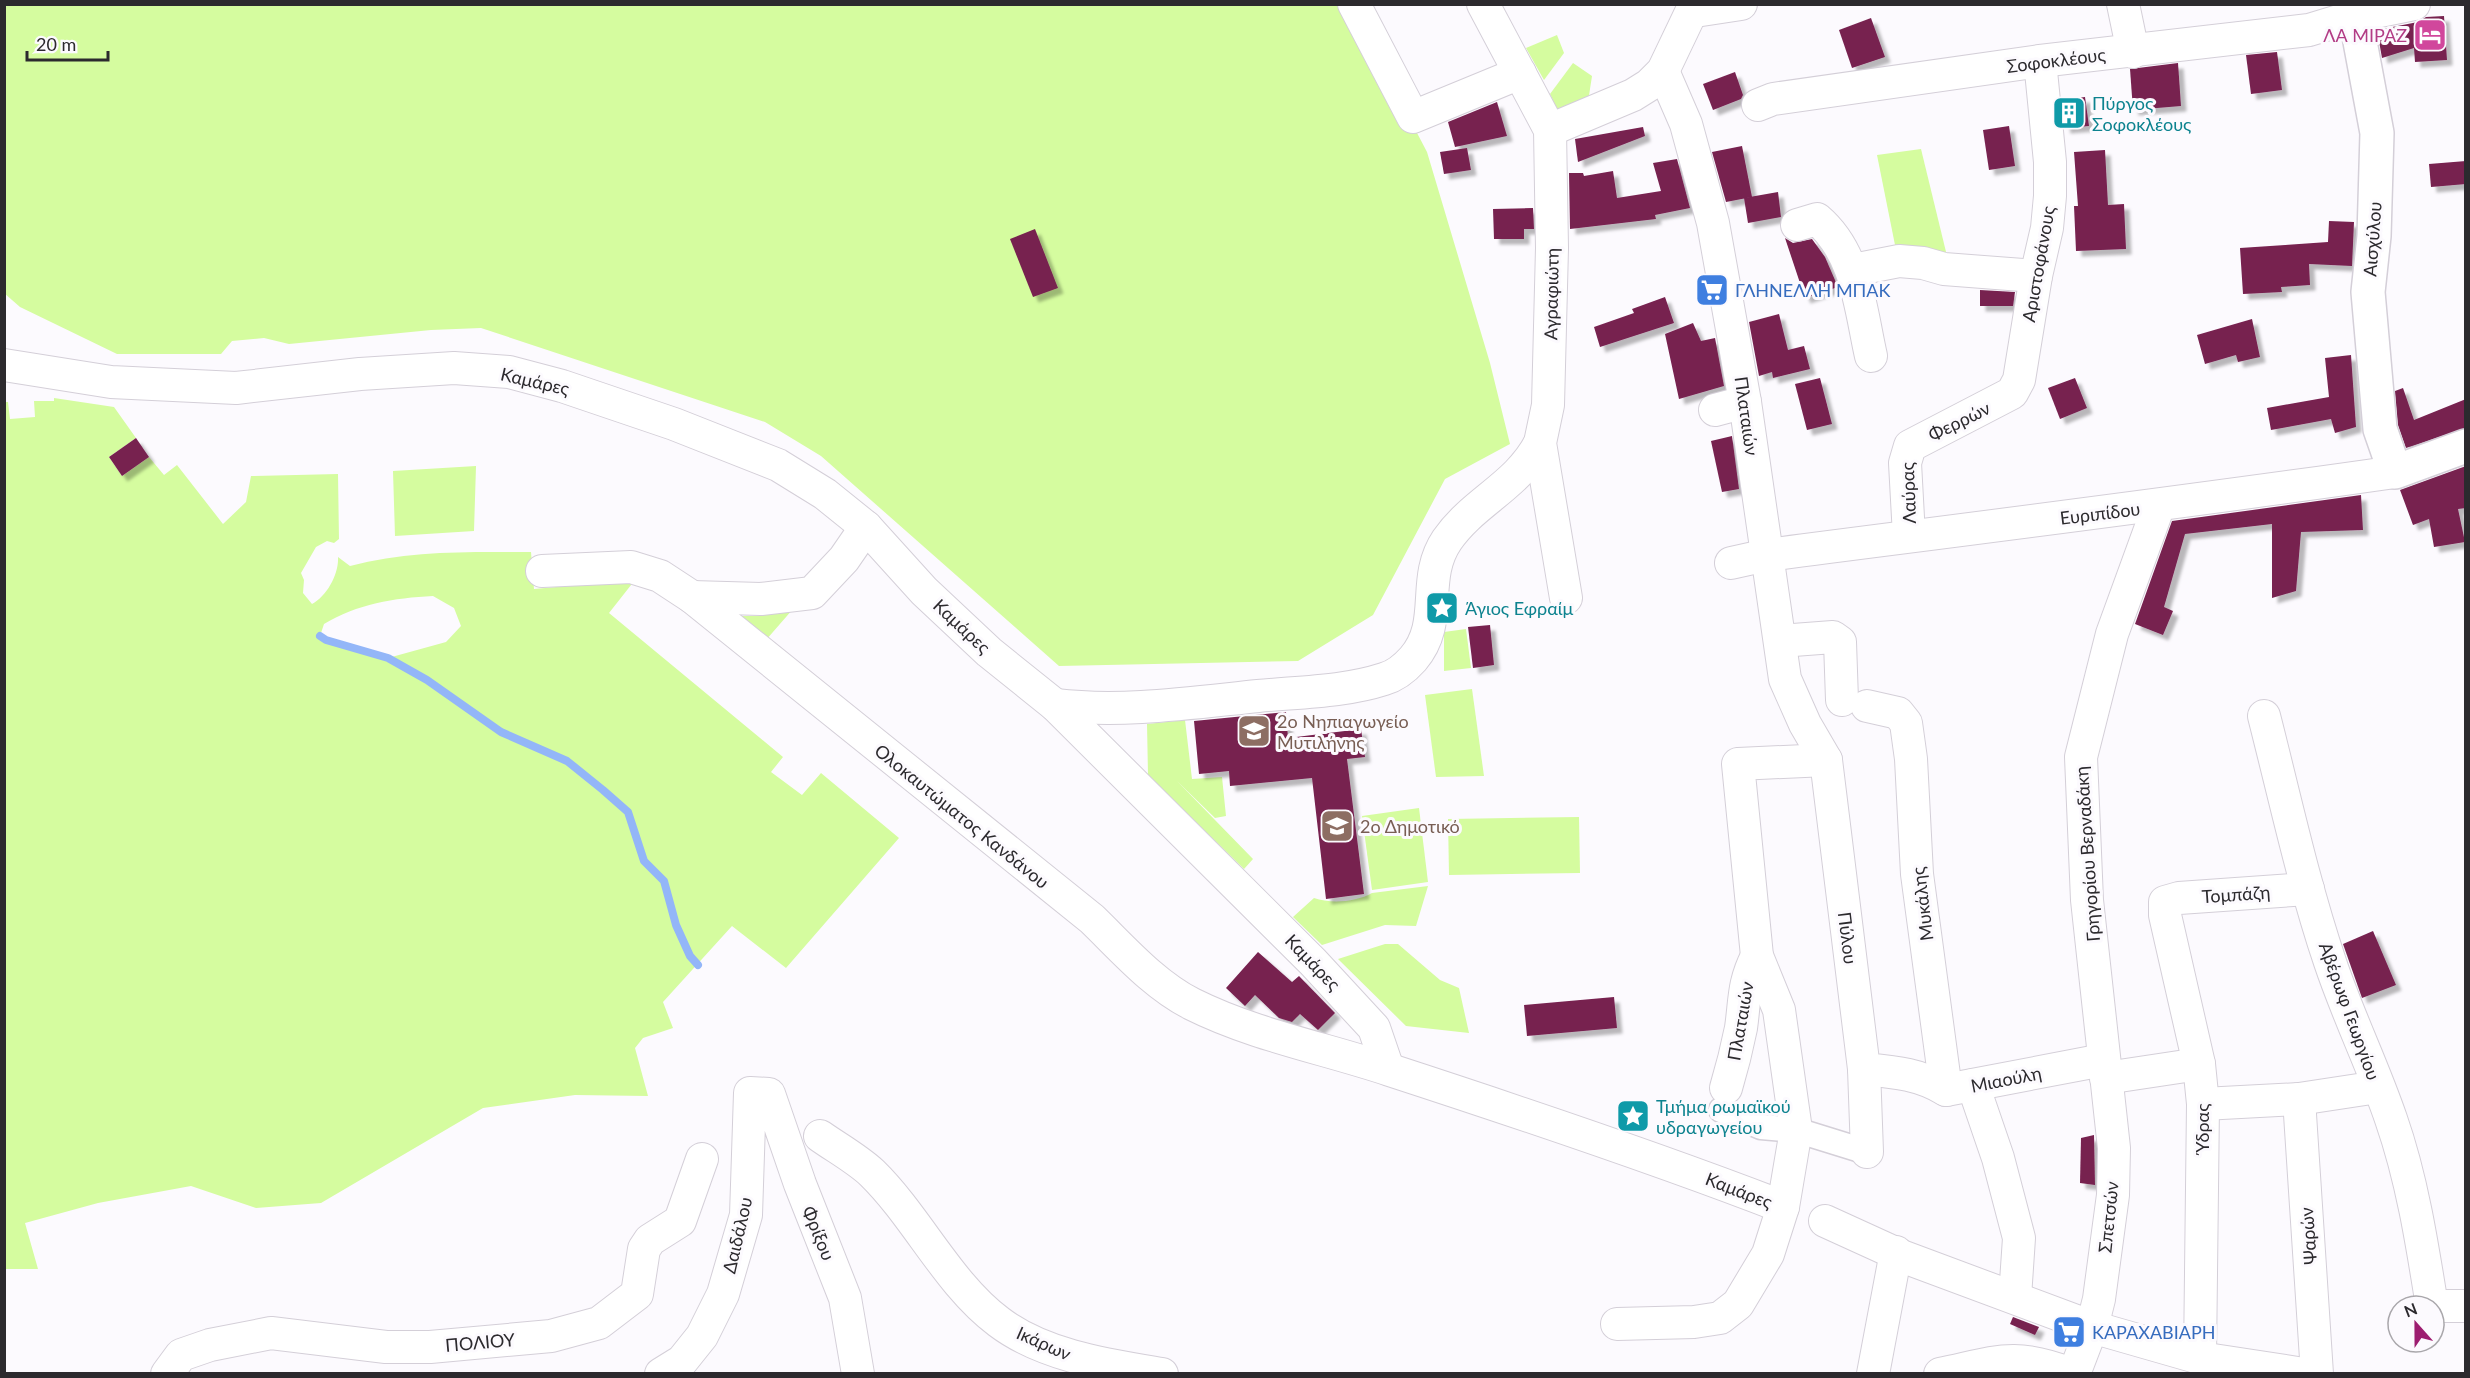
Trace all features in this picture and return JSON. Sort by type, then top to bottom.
[{"type":"street","points":[[1354,4],[1413,117],[1520,73]]},
{"type":"street","name":"Αγραφιώτη","points":[[1483,4],[1550,130],[1552,248],[1548,405],[1540,443],[1566,597]]},
{"type":"street","points":[[1550,130],[1638,93],[1663,71],[1695,8],[1741,4]]},
{"type":"street","points":[[2123,4],[2133,52]]},
{"type":"street","name":"Σοφοκλέους","points":[[1758,105],[1773,99],[2040,61],[2309,30],[2354,10],[2414,4]]},
{"type":"street","name":"Αισχύλου","points":[[2354,10],[2377,133],[2374,236],[2368,292],[2379,421],[2382,438],[2395,472]]},
{"type":"street","name":"Αριστοφάνους","points":[[2012,393],[2019,380],[2036,276],[2047,228],[2050,196],[2050,162],[2040,61]]},
{"type":"street","name":"Πλαταιών","points":[[1617,1324],[1695,1322],[1720,1318],[1738,1304],[1768,1254],[1783,1207],[1796,1130],[1779,1010],[1757,956],[1738,764],[1827,760],[1792,698],[1785,679],[1745,402],[1713,223],[1686,124],[1663,71]]},
{"type":"street","points":[[1797,225],[1817,219],[1833,233],[1853,270],[1870,356]]},
{"type":"street","points":[[1853,270],[1899,261],[1923,262],[1944,269],[2036,276]]},
{"type":"street","name":"Καμάρες","points":[[4,365],[111,382],[236,388],[360,374],[454,368],[509,372],[562,386],[641,412],[778,465],[825,494],[866,527],[924,591],[989,652],[1055,705],[1313,962],[1374,1028],[1388,1069],[1633,1150],[1783,1207]]},
{"type":"street","name":"Φερρών","points":[[1907,450],[1919,441],[2012,393]]},
{"type":"street","points":[[1715,410],[1745,402]]},
{"type":"street","points":[[1055,705],[1093,710],[1286,694],[1384,679],[1400,671],[1420,650],[1429,633],[1432,570],[1439,553],[1465,519],[1526,467],[1540,443]]},
{"type":"street","name":"Ευριπίδου","points":[[1731,563],[1767,555],[2160,506],[2265,488],[2395,472],[2466,446]]},
{"type":"street","name":"Λαύρας","points":[[1907,450],[1905,463],[1910,536]]},
{"type":"street","name":"Γρηγορίου Βερναδάκη","points":[[2106,1081],[2087,900],[2081,757],[2112,634],[2160,506]]},
{"type":"street","points":[[692,597],[761,599],[812,593],[844,559],[866,527]]},
{"type":"street","name":"Ολοκαυτώματος Κανδάνου","points":[[542,571],[631,567],[660,576],[692,597],[1092,919],[1153,978],[1191,1003],[1239,1024],[1388,1069]]},
{"type":"street","name":"Μυκάλης","points":[[1780,641],[1833,638],[1840,642],[1854,703],[1898,713],[1905,718],[1911,759],[1917,874],[1960,1088]]},
{"type":"street","name":"Αβέρωφ Γεωργίου","points":[[2264,716],[2308,889],[2330,963],[2391,1119],[2412,1195],[2431,1294]]},
{"type":"street","name":"Πύλου","points":[[1827,760],[1864,1069],[1867,1152]]},
{"type":"street","name":"Τομπάζη","points":[[2165,902],[2179,898],[2308,889]]},
{"type":"street","name":"Ύδρας","points":[[2165,902],[2165,915],[2199,1064],[2203,1104],[2200,1358]]},
{"type":"street","name":"Πλαταιών","points":[[1723,1099],[1741,1026],[1743,994],[1748,975],[1757,956]]},
{"type":"street","name":"Μιαούλη","points":[[1864,1069],[1912,1074],[1960,1088],[2106,1081],[2199,1064]]},
{"type":"street","name":"Σπετσών","points":[[2072,1374],[2092,1327],[2099,1299],[2113,1195],[2114,1148],[2106,1081]]},
{"type":"street","points":[[2203,1104],[2299,1099],[2378,1087]]},
{"type":"street","points":[[1960,1088],[1998,1158],[2019,1238],[2015,1297]]},
{"type":"street","name":"Δαιδάλου","points":[[662,1374],[682,1361],[702,1336],[723,1294],[746,1215],[750,1093],[770,1094]]},
{"type":"street","name":"Φρίξου","points":[[770,1094],[800,1184],[845,1298],[858,1374]]},
{"type":"street","points":[[1723,1099],[1761,1127],[1796,1130],[1867,1152]]},
{"type":"street","name":"Ψαρών","points":[[2299,1099],[2317,1374]]},
{"type":"street","name":"Ικάρων","points":[[820,1136],[871,1172],[913,1222],[954,1277],[999,1322],[1036,1342],[1085,1361],[1162,1374]]},
{"type":"street","name":"ΠΟΛΙΟΥ","points":[[167,1374],[182,1354],[210,1345],[271,1333],[386,1347],[430,1347],[551,1336],[599,1323],[637,1294],[644,1249],[650,1240],[680,1221],[702,1159]]},
{"type":"street","points":[[1825,1221],[1896,1252],[2092,1327],[2200,1358],[2304,1374]]},
{"type":"street","points":[[1873,1374],[1896,1252]]},
{"type":"street","points":[[2446,1306],[2466,1306]]},
{"type":"street","points":[[1940,1374],[1986,1363],[2016,1360],[2029,1360],[2072,1374]]},
{"type":"green space","points":[[4,5],[1350,5],[1427,152],[1490,363],[1510,444],[1445,479],[1373,615],[1298,661],[1059,666],[821,456],[765,422],[481,328],[431,330],[289,344],[264,338],[232,341],[221,354],[117,354],[20,307],[4,293]]},
{"type":"green space","points":[[1557,35],[1564,53],[1544,80],[1526,48]]},
{"type":"green space","points":[[1573,63],[1592,76],[1588,102],[1558,111],[1550,94]]},
{"type":"green space","points":[[1921,149],[1947,256],[1896,250],[1877,155]]},
{"type":"green space","points":[[54,398],[114,407],[136,438],[109,457],[122,476],[149,457],[164,475],[177,465],[223,524],[246,502],[251,476],[338,474],[339,539],[334,543],[327,541],[316,547],[301,573],[304,580],[303,593],[312,604],[323,596],[331,584],[338,557],[350,566],[417,555],[462,552],[531,552],[534,589],[635,580],[609,613],[783,757],[771,772],[802,795],[821,773],[899,838],[786,968],[732,926],[663,1002],[673,1028],[643,1038],[635,1048],[648,1096],[575,1095],[483,1108],[321,1203],[256,1208],[191,1186],[98,1203],[25,1223],[38,1269],[5,1269],[5,402],[8,402],[10,419],[35,417],[34,401],[54,401]],"holes":[[[433,596],[454,608],[461,626],[446,642],[388,658],[326,640],[320,636],[324,624],[349,611],[376,603]]]},
{"type":"green space","points":[[476,466],[474,531],[395,536],[393,471]]},
{"type":"green space","points":[[793,609],[766,640],[736,616],[761,616],[762,611]]},
{"type":"green space","points":[[1466,629],[1471,668],[1444,671],[1444,632]]},
{"type":"green space","points":[[1472,689],[1484,776],[1436,777],[1425,695]]},
{"type":"green space","points":[[1185,720],[1192,779],[1222,777],[1226,816],[1215,818],[1177,781],[1253,859],[1244,869],[1148,775],[1147,724]]},
{"type":"green space","points":[[1419,808],[1428,882],[1372,890],[1362,816]]},
{"type":"green space","points":[[1579,817],[1580,873],[1449,875],[1448,819]]},
{"type":"green space","points":[[1428,886],[1416,926],[1385,925],[1322,945],[1293,917],[1314,898],[1343,901],[1372,893]]},
{"type":"green space","points":[[1385,944],[1398,944],[1440,980],[1459,988],[1469,1033],[1406,1026],[1338,959]]},
{"type":"building","points":[[2444,16],[2447,60],[2415,62],[2414,48],[2382,58],[2377,30],[2418,22],[2426,17]]},
{"type":"building","points":[[1871,18],[1885,57],[1852,68],[1839,30]]},
{"type":"building","points":[[2277,52],[2282,90],[2251,94],[2246,55]]},
{"type":"building","points":[[2178,63],[2181,106],[2133,110],[2130,69]]},
{"type":"building","points":[[1735,72],[1743,95],[1741,99],[1713,110],[1703,84]]},
{"type":"building","name":"Πύργος Σοφοκλέους","points":[[2085,97],[2089,126],[2065,128],[2062,100]]},
{"type":"building","points":[[1497,102],[1507,136],[1455,147],[1448,122]]},
{"type":"building","points":[[2009,126],[2015,166],[1989,170],[1983,130]]},
{"type":"building","points":[[1643,127],[1645,136],[1578,162],[1575,139]]},
{"type":"building","points":[[1742,146],[1752,197],[1726,202],[1712,152]]},
{"type":"building","points":[[1467,148],[1471,170],[1444,174],[1440,152]]},
{"type":"building","points":[[2105,150],[2108,205],[2124,204],[2126,249],[2076,251],[2074,206],[2078,206],[2074,152]]},
{"type":"building","points":[[1677,159],[1690,208],[1655,215],[1656,219],[1570,229],[1569,173],[1583,173],[1584,176],[1613,171],[1617,198],[1661,191],[1653,163]]},
{"type":"building","points":[[2466,161],[2466,184],[2431,187],[2429,164]]},
{"type":"building","points":[[1778,192],[1781,217],[1748,223],[1744,198]]},
{"type":"building","points":[[1533,208],[1534,229],[1524,229],[1524,239],[1494,239],[1493,209]]},
{"type":"building","points":[[2329,221],[2354,222],[2352,266],[2309,264],[2310,285],[2281,287],[2282,292],[2243,294],[2240,248],[2328,242]]},
{"type":"building","points":[[1035,229],[1058,288],[1033,297],[1010,239]]},
{"type":"building","points":[[1785,238],[1793,243],[1812,239],[1825,257],[1838,287],[1805,298]]},
{"type":"building","points":[[1980,290],[2015,292],[2013,306],[1980,306]]},
{"type":"building","points":[[1665,297],[1674,323],[1600,347],[1594,327],[1634,313],[1632,309]]},
{"type":"building","points":[[1779,314],[1788,350],[1804,346],[1810,369],[1773,378],[1772,372],[1759,376],[1749,322]]},
{"type":"building","points":[[2252,319],[2260,357],[2238,362],[2236,355],[2205,364],[2197,335]]},
{"type":"building","points":[[1693,323],[1701,341],[1715,338],[1724,386],[1679,399],[1665,334]]},
{"type":"building","points":[[2351,355],[2356,427],[2335,433],[2331,419],[2271,430],[2267,408],[2329,397],[2325,358]]},
{"type":"building","points":[[1820,378],[1832,424],[1807,430],[1795,384]]},
{"type":"building","points":[[2075,378],[2087,408],[2060,419],[2048,388]]},
{"type":"building","points":[[2403,388],[2414,420],[2466,399],[2466,428],[2406,448],[2398,425],[2395,391]]},
{"type":"building","points":[[1732,436],[1739,489],[1722,492],[1711,441]]},
{"type":"building","points":[[136,438],[149,457],[122,476],[109,457]]},
{"type":"building","points":[[2466,466],[2466,508],[2458,509],[2465,542],[2434,547],[2429,519],[2413,525],[2400,490]]},
{"type":"building","points":[[2361,495],[2363,530],[2301,532],[2296,591],[2272,598],[2272,524],[2185,534],[2164,607],[2173,611],[2163,635],[2135,624],[2172,521]]},
{"type":"building","points":[[1490,625],[1494,665],[1473,668],[1468,627]]},
{"type":"building","points":[[1286,712],[1288,738],[1361,729],[1365,757],[1347,759],[1364,894],[1326,899],[1312,778],[1230,786],[1229,771],[1199,774],[1194,721]]},
{"type":"building","points":[[2373,931],[2396,985],[2362,998],[2343,944]]},
{"type":"building","points":[[1258,952],[1292,982],[1299,976],[1335,1013],[1318,1030],[1300,1014],[1292,1022],[1279,1018],[1255,995],[1245,1006],[1226,988]]},
{"type":"building","points":[[1614,997],[1617,1028],[1527,1036],[1524,1005]]},
{"type":"building","points":[[2094,1135],[2095,1185],[2080,1183],[2081,1138]]},
{"type":"building","points":[[2013,1317],[2039,1327],[2035,1335],[2010,1324]]},
{"type":"waterway","points":[[320,636],[326,640],[388,658],[427,680],[501,732],[567,761],[603,790],[628,812],[644,861],[664,881],[676,925],[690,956],[698,965]]},
{"type":"place","name":"ΛΑ ΜΙΡΑΖ","points":[[2430,35]]},
{"type":"place","name":"Πύργος Σοφοκλέους","points":[[2069,113]]},
{"type":"place","name":"ΓΛΗΝΕΛΛΗ ΜΠΑΚ","points":[[1712,290]]},
{"type":"place","name":"Άγιος Εφραίμ","points":[[1442,608]]},
{"type":"place","name":"2ο Νηπιαγωγείο Μυτιλήνης","points":[[1254,731]]},
{"type":"place","name":"2ο Δημοτικό","points":[[1337,826]]},
{"type":"place","name":"Τμήμα ρωμαϊκού υδραγωγείου","points":[[1633,1116]]},
{"type":"place","name":"ΚΑΡΑΧΑΒΙΑΡΗ","points":[[2069,1332]]}]
